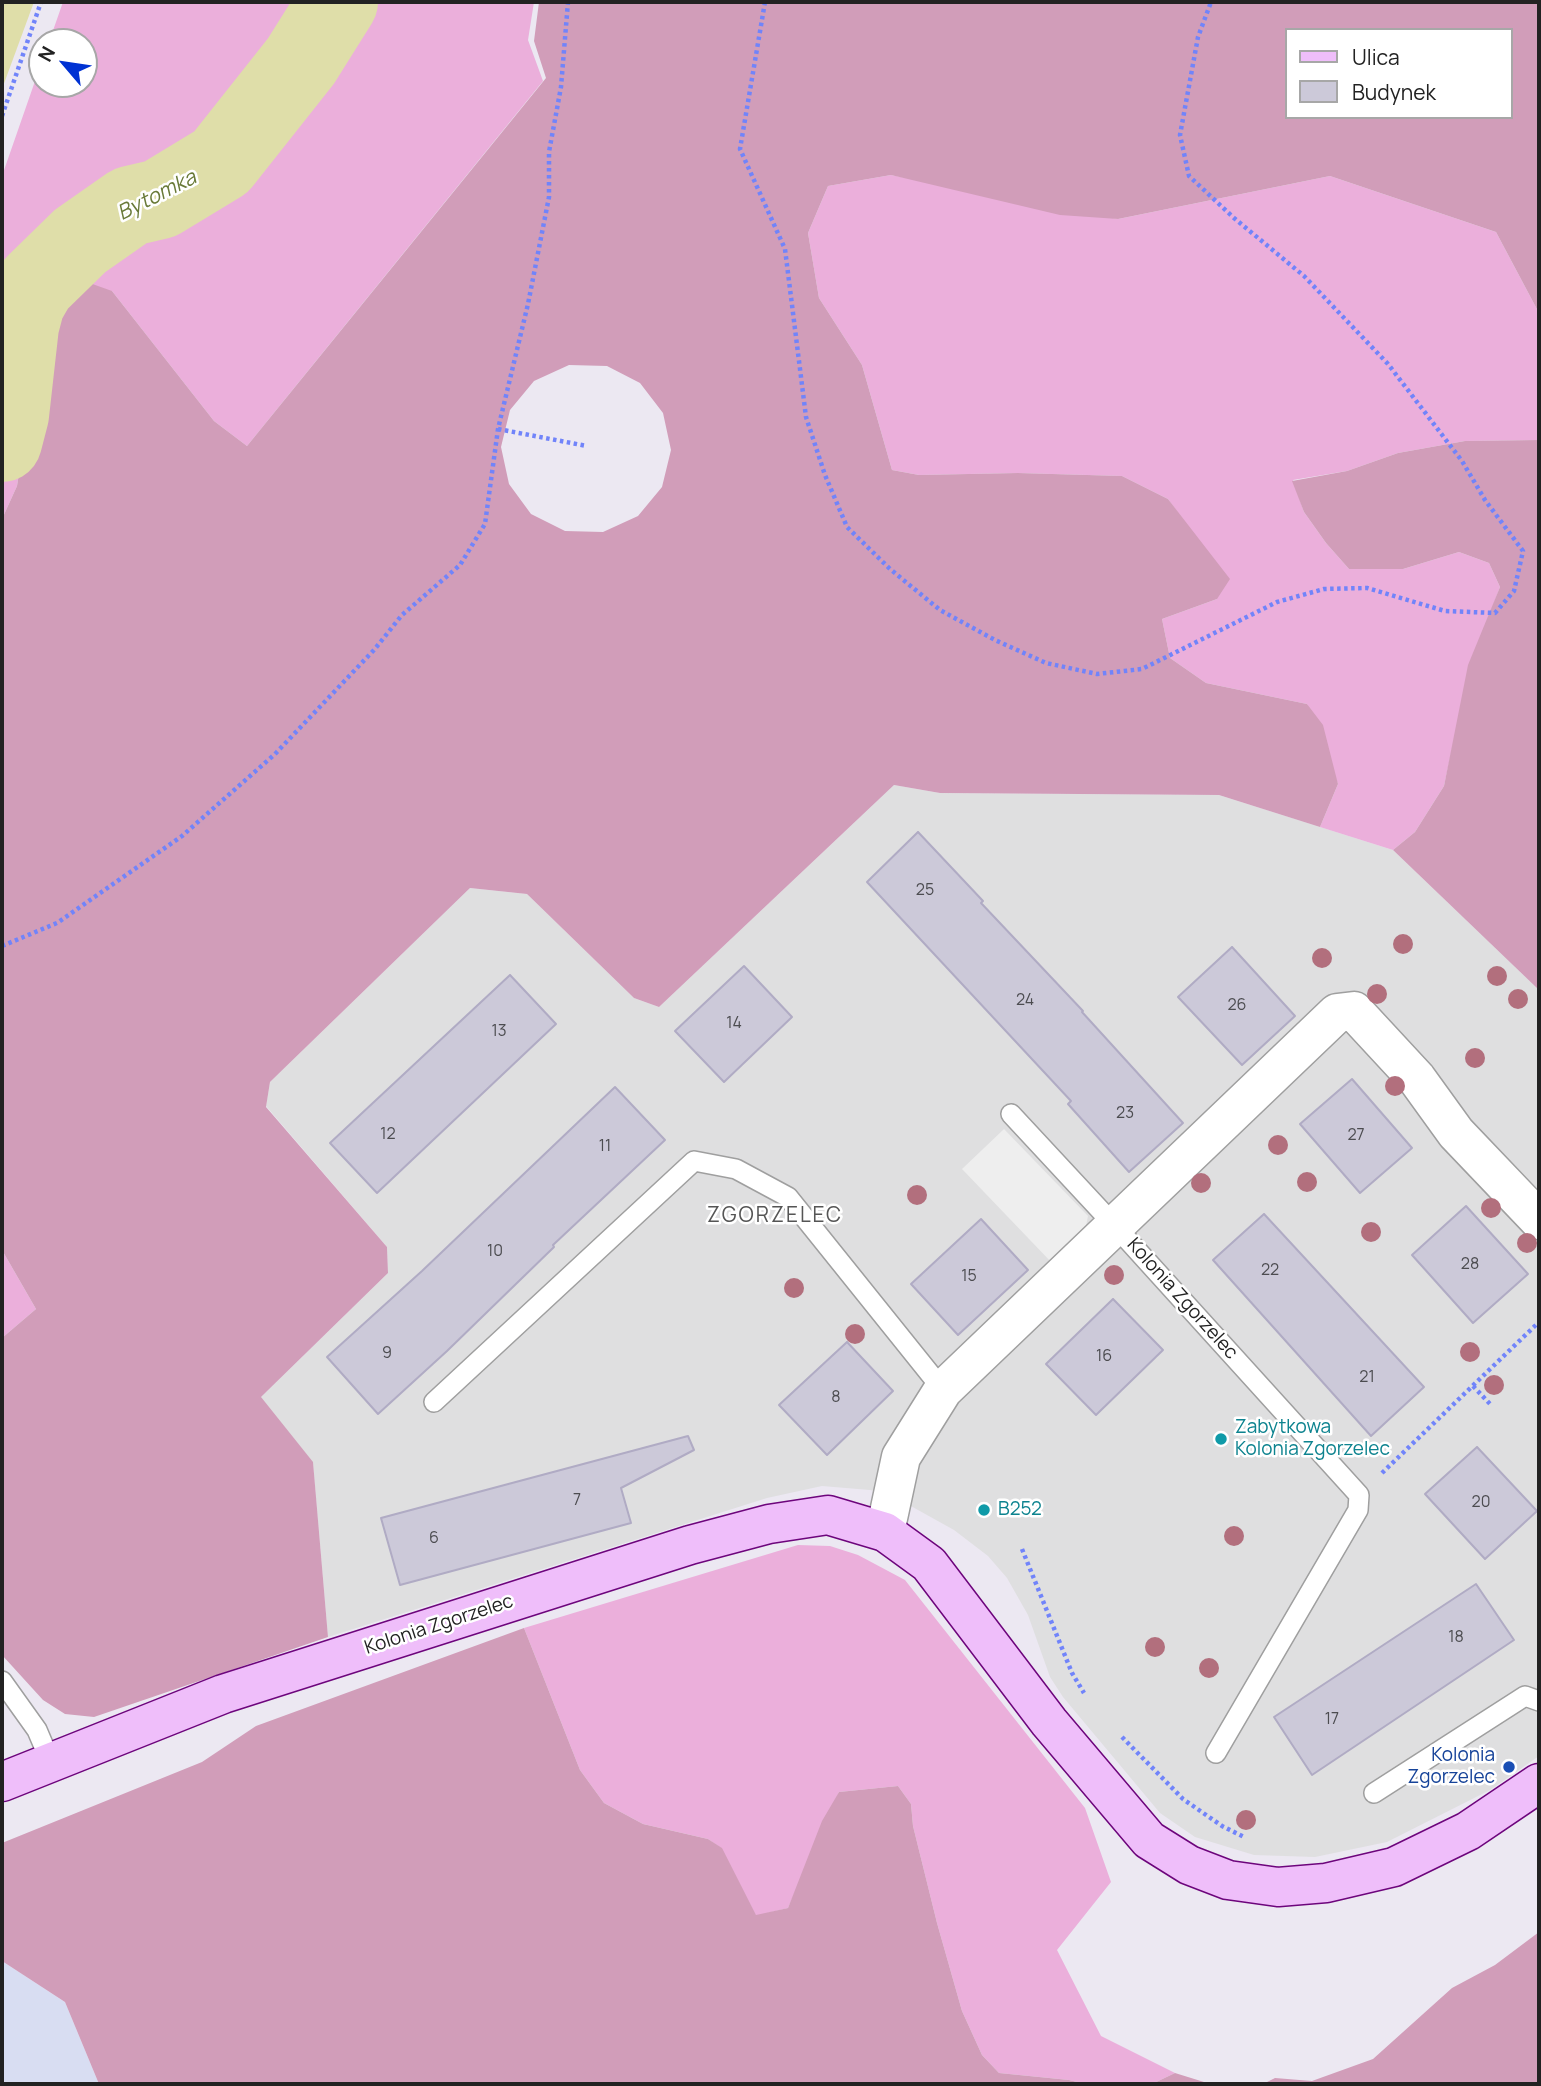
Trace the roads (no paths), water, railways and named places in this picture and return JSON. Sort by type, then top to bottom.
[{"type":"street","name":"Kolonia Zgorzelec","points":[[885,1532],[901,1457],[943,1390],[1337,1013],[1354,1011],[1417,1079],[1456,1133],[1539,1220]]},
{"type":"street","name":"Kolonia Zgorzelec","points":[[2,1782],[223,1694],[690,1545],[769,1524],[828,1515],[885,1532],[929,1564],[1049,1723],[1149,1840],[1189,1865],[1228,1880],[1278,1887],[1326,1884],[1394,1867],[1468,1831],[1539,1783]]},
{"type":"lane","name":"Kolonia Zgorzelec","points":[[1010,1114],[1359,1495],[1358,1510],[1216,1753]]},
{"type":"lane","points":[[434,1402],[694,1161],[736,1168],[788,1197],[943,1390]]},
{"type":"lane","points":[[2,1681],[37,1730],[51,1763]]},
{"type":"lane","points":[[1374,1793],[1525,1696],[1539,1701]]},
{"type":"waterway","name":"Bytomka","points":[[2,442],[9,415],[19,326],[25,303],[36,284],[80,241],[130,206],[160,199],[221,162],[301,61],[338,2]]},
{"type":"place","name":"Zabytkowa Kolonia Zgorzelec","points":[[1221,1439]]},
{"type":"place","name":"B252","points":[[984,1510]]},
{"type":"place","name":"Kolonia Zgorzelec","points":[[1509,1767]]},
{"type":"district","name":"ZGORZELEC","points":[[775,1216]]}]
